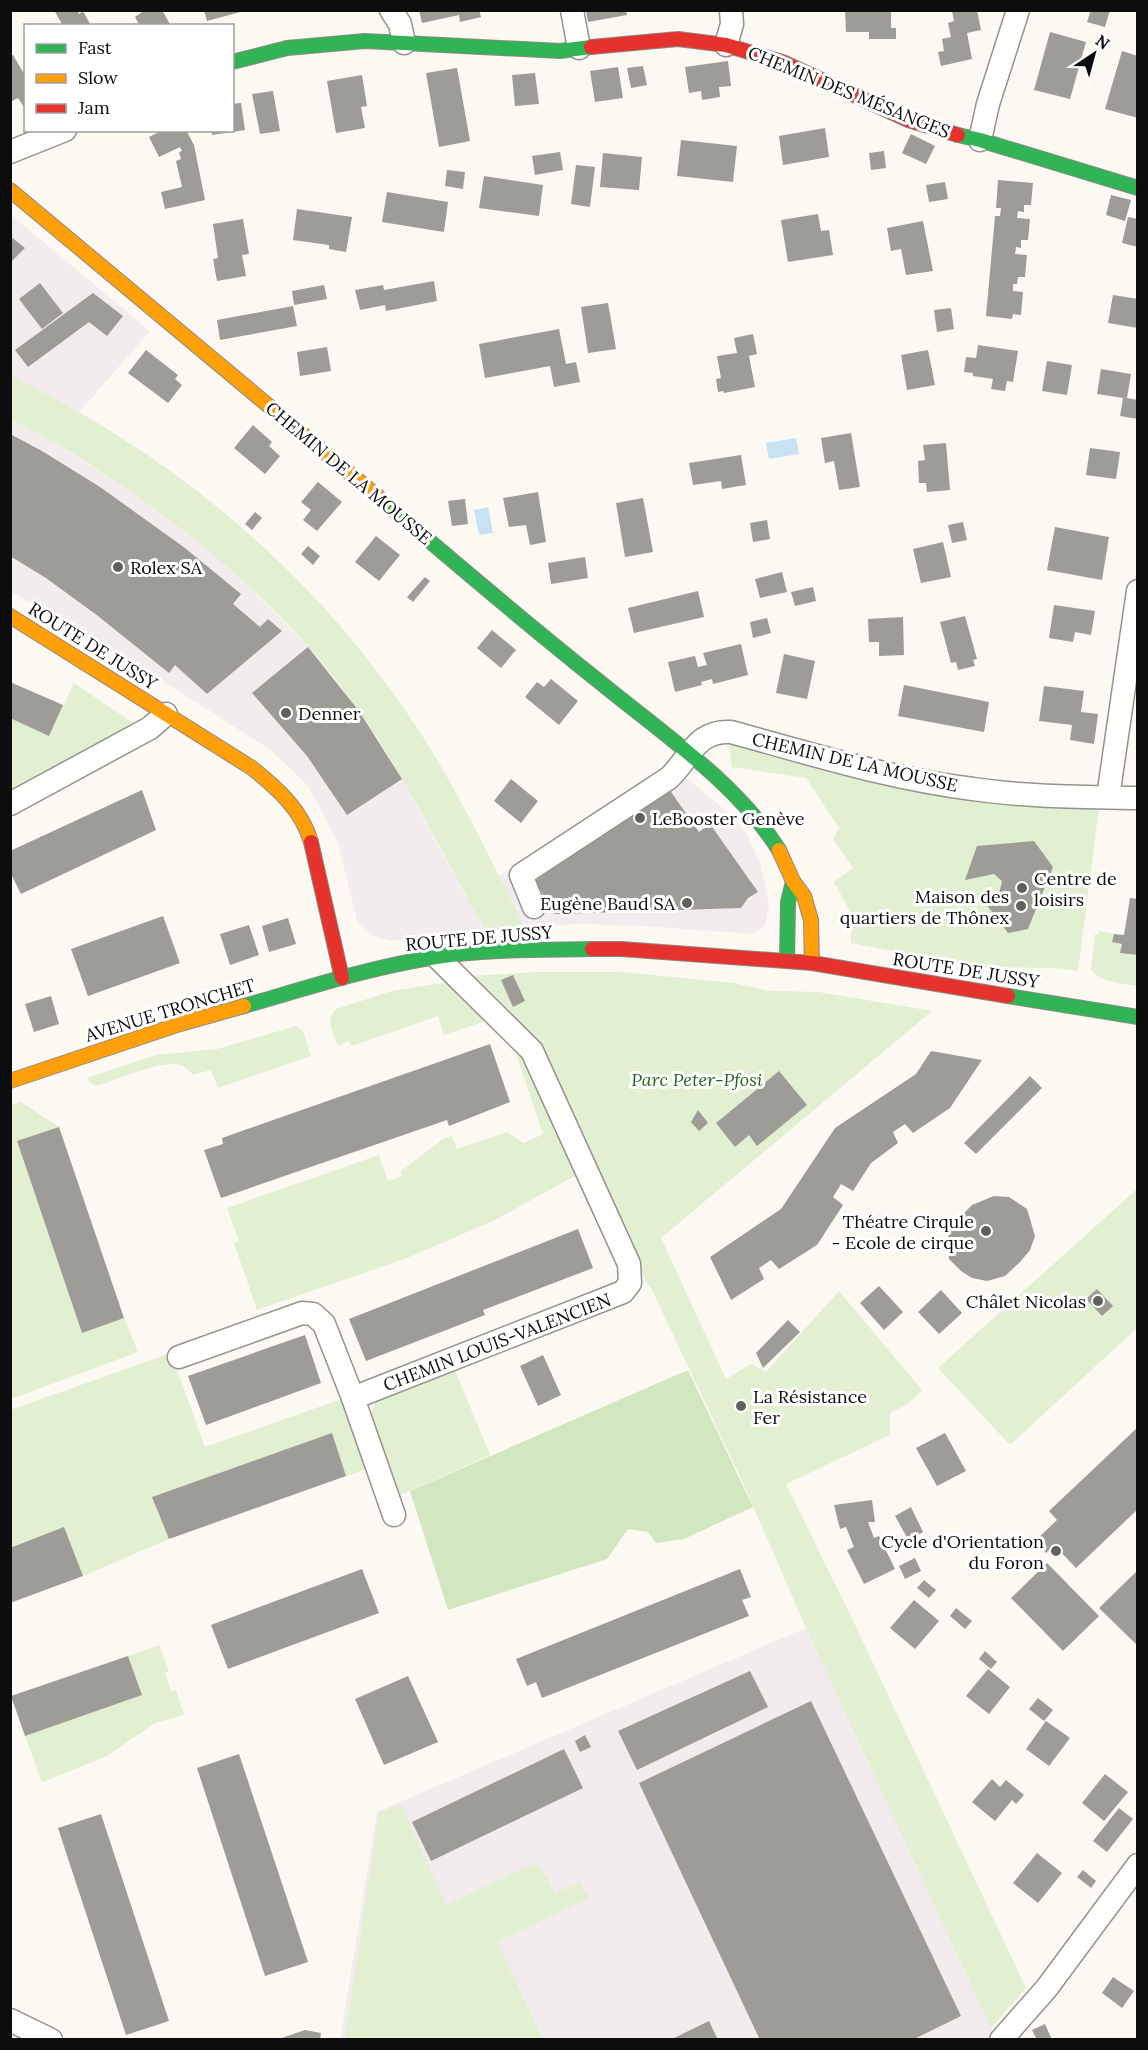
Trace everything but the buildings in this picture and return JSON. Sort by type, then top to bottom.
[{"type":"street","points":[[391,10],[400,24],[404,43]]},
{"type":"street","points":[[572,10],[579,48]]},
{"type":"street","points":[[726,45],[732,24],[731,10]]},
{"type":"street","points":[[980,140],[988,104],[1018,10]]},
{"type":"street","name":"CHEMIN DES MÉSANGES","points":[[234,61],[287,48],[365,41],[560,51],[678,39],[726,45],[785,63],[908,120],[942,132],[980,140],[1137,188]]},
{"type":"street","points":[[10,152],[60,132]]},
{"type":"street","name":"CHEMIN DE LA MOUSSE","points":[[10,190],[518,616],[689,754],[752,811],[779,849],[793,881],[804,896],[811,921],[812,963]]},
{"type":"street","points":[[1108,798],[1137,591]]},
{"type":"street","name":"ROUTE DE JUSSY","points":[[10,616],[252,768],[274,784],[291,802],[310,839],[342,978],[437,957],[528,949],[598,949],[703,954],[812,963],[1137,1017]]},
{"type":"street","points":[[10,804],[126,742],[150,728],[166,714]]},
{"type":"street","name":"CHEMIN DE LA MOUSSE","points":[[534,907],[521,875],[669,778],[700,740],[718,731],[731,732],[911,779],[950,786],[1059,798],[1137,798]]},
{"type":"street","points":[[787,961],[788,902],[793,881]]},
{"type":"street","name":"CHEMIN LOUIS-VALENCIEN","points":[[353,1398],[623,1292],[630,1283],[629,1264],[532,1051],[437,957]]},
{"type":"street","name":"AVENUE TRONCHET","points":[[10,1082],[180,1024],[342,978]]},
{"type":"street","points":[[179,1357],[302,1313],[313,1314],[324,1324],[394,1515]]},
{"type":"street","points":[[1001,2040],[1046,1989],[1137,1865]]},
{"type":"street","points":[[10,2020],[51,2040]]},
{"type":"shaded area","points":[[10,214],[150,331],[53,442],[151,505],[197,541],[238,575],[308,647],[359,711],[402,779],[466,897],[671,765],[729,813],[746,833],[760,863],[769,905],[765,926],[752,934],[643,926],[583,924],[524,926],[391,941],[372,935],[357,921],[338,842],[308,786],[272,751],[71,625],[11,592]]},
{"type":"shaded area","points":[[806,1628],[991,2028],[1003,2039],[340,2040],[377,1812]]},
{"type":"green space","points":[[11,376],[73,408],[132,444],[188,484],[242,528],[293,575],[340,626],[383,680],[423,737],[463,806],[524,926],[486,931],[410,792],[377,738],[334,677],[307,645],[248,585],[184,531],[90,465],[52,441],[11,420]]},
{"type":"green space","points":[[74,683],[136,725],[11,794],[11,718],[49,736]]},
{"type":"green space","points":[[729,741],[1099,808],[1078,971],[1056,968],[977,967],[851,943],[851,913],[834,882],[853,868],[833,839],[839,828],[806,778],[732,767]]},
{"type":"green space","points":[[1099,931],[1114,934],[1112,942],[1122,944],[1121,953],[1137,955],[1137,986],[1106,980],[1091,970],[1095,934],[1099,934]]},
{"type":"green space","name":"Parc Peter-Pfosi","points":[[537,972],[622,972],[733,983],[770,991],[818,992],[932,1011],[661,1238],[726,1379],[751,1364],[766,1372],[839,1291],[922,1390],[908,1404],[890,1413],[890,1435],[786,1484],[848,1610],[1026,1988],[991,2028],[806,1628],[743,1483],[543,1060],[470,976]]},
{"type":"green space","points":[[448,982],[488,1016],[483,1022],[444,1035],[438,1016],[352,1046],[349,1041],[338,1046],[330,1022],[336,1009],[392,991]]},
{"type":"green space","points":[[296,1026],[303,1031],[311,1056],[218,1088],[211,1070],[193,1075],[185,1067],[177,1064],[146,1069],[96,1086],[87,1078],[156,1055],[217,1049]]},
{"type":"green space","points":[[521,1051],[580,1173],[495,1220],[407,1258],[257,1310],[234,1243],[239,1241],[227,1208],[379,1155],[388,1181],[402,1176],[401,1171],[443,1139],[452,1136],[457,1149],[507,1132],[524,1143],[543,1134],[517,1057]]},
{"type":"green space","points":[[21,1102],[59,1127],[17,1142],[82,1332],[124,1318],[138,1352],[11,1399],[10,1105]]},
{"type":"green space","points":[[1137,1189],[1137,1328],[1010,1445],[938,1368]]},
{"type":"green space","points":[[171,1353],[205,1447],[342,1399],[369,1468],[346,1476],[332,1434],[153,1497],[169,1539],[83,1576],[11,1548],[10,1410]]},
{"type":"green space","points":[[454,1368],[490,1455],[400,1495],[368,1418],[378,1398]]},
{"type":"green space","points":[[688,1370],[753,1507],[684,1539],[656,1543],[648,1532],[628,1529],[607,1559],[448,1610],[410,1491]]},
{"type":"green space","points":[[159,1645],[169,1671],[165,1673],[171,1691],[176,1690],[184,1715],[155,1723],[107,1756],[42,1782],[25,1736],[142,1695],[128,1656]]},
{"type":"green space","points":[[401,1804],[446,1905],[538,1862],[555,1893],[580,1882],[589,1898],[497,1942],[543,2039],[345,2039],[379,1813]]},
{"type":"water","points":[[796,438],[799,454],[769,459],[766,443]]},
{"type":"water","points":[[488,507],[493,533],[479,535],[474,510]]},
{"type":"traffic: fast","points":[[234,61],[287,48],[365,41],[560,51],[591,47]]},
{"type":"traffic: fast","points":[[958,135],[1138,188]]},
{"type":"traffic: fast","points":[[384,502],[573,661],[697,760],[742,803],[779,850]]},
{"type":"traffic: fast","points":[[787,961],[788,902],[793,882]]},
{"type":"traffic: fast","points":[[244,1006],[363,972],[436,957],[494,951],[592,949]]},
{"type":"traffic: fast","points":[[1008,996],[1138,1017]]},
{"type":"traffic: slow","points":[[10,190],[384,502]]},
{"type":"traffic: slow","points":[[10,616],[252,768],[288,800],[302,820],[311,842]]},
{"type":"traffic: slow","points":[[779,850],[793,881],[804,896],[811,920],[812,963]]},
{"type":"traffic: slow","points":[[10,1081],[180,1024],[244,1006]]},
{"type":"traffic: jam","points":[[591,47],[678,39],[726,45],[785,63],[908,120],[958,135]]},
{"type":"traffic: jam","points":[[311,842],[342,978]]},
{"type":"traffic: jam","points":[[592,949],[621,949],[812,963],[1008,996]]},
{"type":"place","name":"Rolex SA","points":[[118,567]]},
{"type":"place","name":"Denner","points":[[286,713]]},
{"type":"place","name":"LeBooster Genève","points":[[640,818]]},
{"type":"place","name":"Centre de loisirs","points":[[1022,888]]},
{"type":"place","name":"Eugène Baud SA","points":[[687,903]]},
{"type":"place","name":"Maison des quartiers de Thônex","points":[[1021,906]]},
{"type":"place","name":"Théatre Cirqule - Ecole de cirque","points":[[986,1231]]},
{"type":"place","name":"Châlet Nicolas","points":[[1098,1301]]},
{"type":"place","name":"La Résistance Fer","points":[[741,1406]]},
{"type":"place","name":"Cycle d'Orientation du Foron","points":[[1056,1551]]}]
